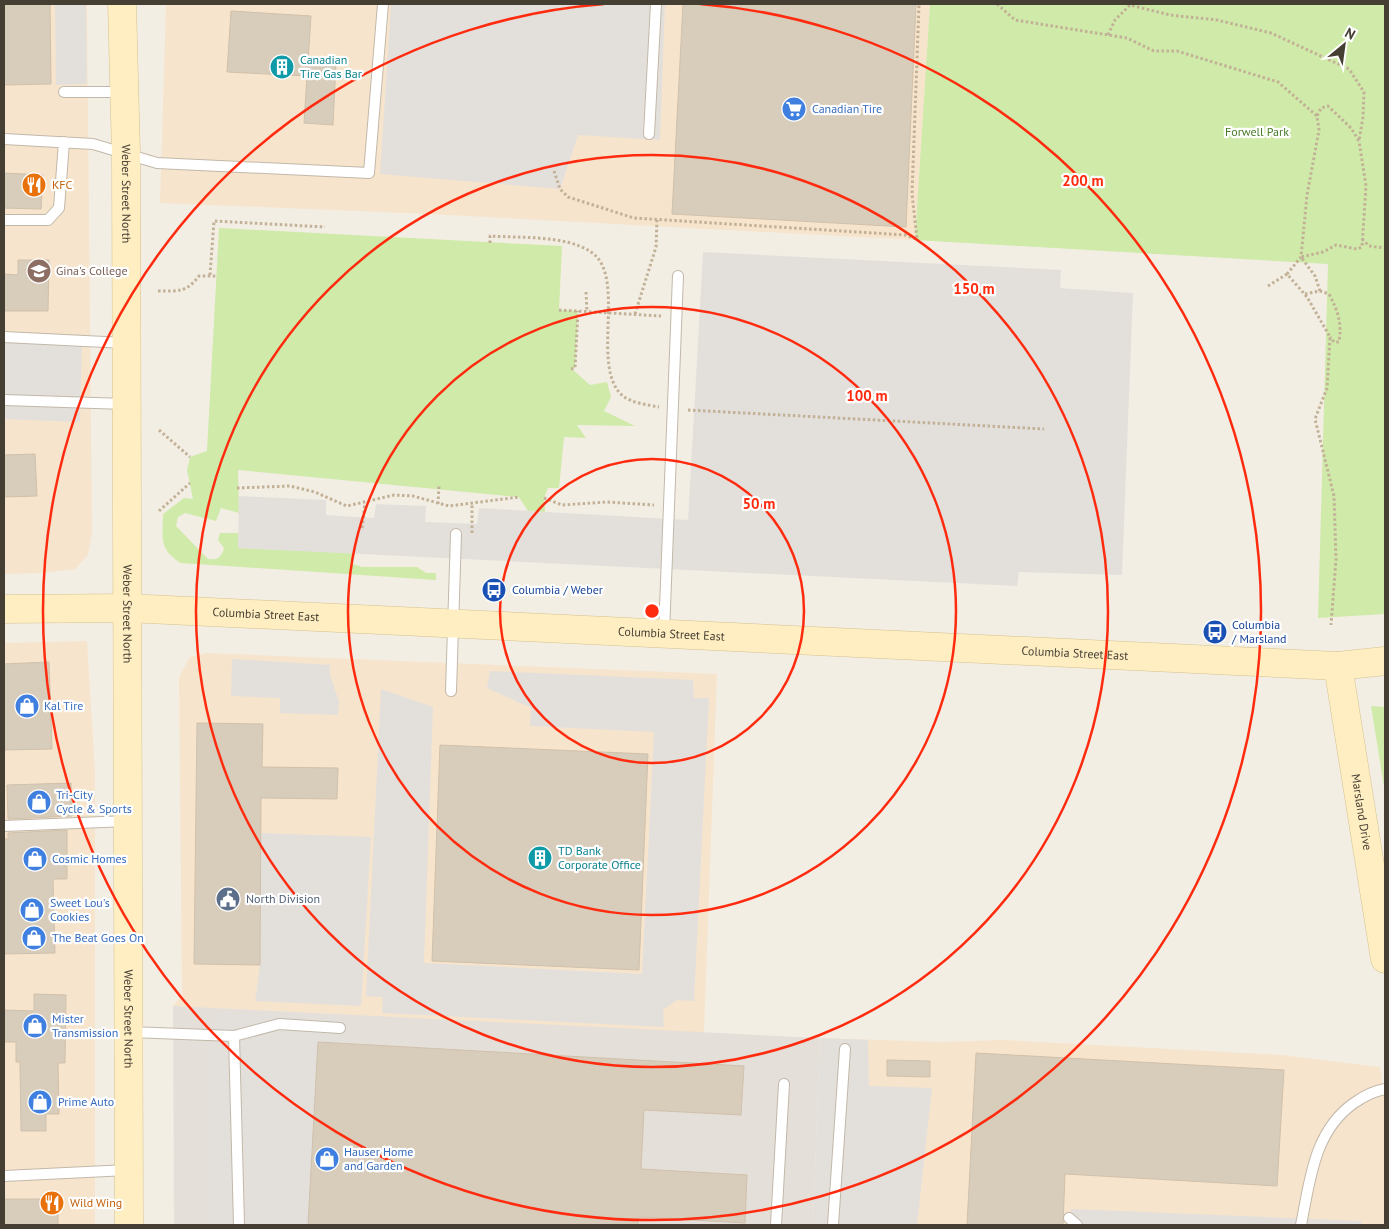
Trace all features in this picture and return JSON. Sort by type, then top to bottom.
[{"type":"main road","name":"Weber Street North","points":[[122,4],[126,153],[130,1032],[129,1225]]},
{"type":"main road","name":"Columbia Street East","points":[[4,609],[127,608],[1338,666],[1385,661]]},
{"type":"main road","name":"Marsland Drive","points":[[1338,666],[1380,895],[1385,958]]},
{"type":"lane","points":[[4,139],[92,144],[157,162],[369,173],[384,4]]},
{"type":"lane","points":[[649,134],[656,4]]},
{"type":"lane","points":[[64,92],[125,92]]},
{"type":"lane","points":[[4,220],[48,220],[54,216],[60,208],[64,142]]},
{"type":"lane","points":[[664,634],[678,276]]},
{"type":"lane","points":[[4,337],[126,343]]},
{"type":"lane","points":[[4,400],[126,404]]},
{"type":"lane","points":[[451,691],[456,534]]},
{"type":"lane","points":[[4,826],[128,820]]},
{"type":"lane","points":[[130,1032],[234,1036],[279,1024],[340,1028]]},
{"type":"lane","points":[[234,1036],[239,1225]]},
{"type":"lane","points":[[833,1225],[845,1049]]},
{"type":"lane","points":[[776,1225],[784,1084]]},
{"type":"lane","points":[[1300,1225],[1316,1153],[1328,1126],[1341,1112],[1367,1094],[1385,1089]]},
{"type":"lane","points":[[4,1176],[130,1170]]},
{"type":"path","points":[[554,171],[560,189],[568,197],[634,218],[905,235],[917,239],[912,194],[919,4]]},
{"type":"path","points":[[997,4],[1015,20],[1127,38],[1154,51],[1176,51],[1278,82],[1317,116]]},
{"type":"path","points":[[1108,34],[1115,20],[1130,5],[1170,15],[1217,20],[1271,33],[1349,68],[1364,92],[1359,142],[1366,186],[1362,247],[1336,245],[1323,252],[1301,257]]},
{"type":"path","points":[[1268,286],[1287,274],[1301,257],[1307,195],[1319,130],[1317,116],[1321,108],[1328,106],[1334,110],[1351,128],[1359,142]]},
{"type":"path","points":[[635,314],[656,247],[656,220]]},
{"type":"path","points":[[210,275],[214,221],[325,228]]},
{"type":"path","points":[[490,243],[490,236],[571,242],[593,252],[603,268],[608,290],[609,358],[612,380],[623,396],[644,405],[1044,428]]},
{"type":"path","points":[[1362,239],[1369,246],[1385,248]]},
{"type":"path","points":[[1301,257],[1315,276],[1320,291]]},
{"type":"path","points":[[1287,274],[1305,294],[1330,337],[1334,342],[1339,342],[1341,327],[1338,309],[1329,294],[1320,291],[1305,294]]},
{"type":"path","points":[[158,291],[187,289],[199,276],[216,276]]},
{"type":"path","points":[[586,292],[587,312]]},
{"type":"path","points":[[559,310],[661,316]]},
{"type":"path","points":[[571,369],[575,368],[578,312]]},
{"type":"path","points":[[1330,337],[1328,388],[1315,419],[1334,496],[1336,559],[1331,625]]},
{"type":"path","points":[[159,430],[190,458]]},
{"type":"path","points":[[159,510],[190,483]]},
{"type":"path","points":[[438,504],[440,484]]},
{"type":"path","points":[[237,488],[290,486],[315,492],[347,506],[394,496],[414,496],[449,506],[519,497]]},
{"type":"path","points":[[544,498],[562,505],[607,502],[670,506]]},
{"type":"path","points":[[362,528],[366,503]]},
{"type":"path","points":[[472,503],[472,535]]},
{"type":"shaded area","points":[[4,4],[87,4],[92,533],[88,555],[75,569],[41,573],[4,574]]},
{"type":"shaded area","points":[[55,4],[86,4],[87,84],[56,85]]},
{"type":"shaded area","name":"Canadian Tire","points":[[166,4],[930,4],[915,240],[430,214],[160,203]]},
{"type":"shaded area","points":[[391,4],[665,4],[660,140],[578,135],[560,189],[380,174]]},
{"type":"shaded area","points":[[703,252],[1061,270],[1060,288],[1133,293],[1122,575],[1019,572],[1017,586],[238,548],[239,496],[326,500],[326,515],[374,518],[376,504],[426,506],[425,522],[477,524],[479,508],[688,520]]},
{"type":"shaded area","points":[[4,338],[82,340],[80,422],[4,419]]},
{"type":"shaded area","points":[[87,641],[95,771],[95,1225],[4,1225],[4,643]]},
{"type":"shaded area","points":[[206,653],[717,674],[704,1033],[173,1006],[182,995],[179,677],[190,657]]},
{"type":"shaded area","points":[[232,659],[330,665],[330,675],[339,701],[338,715],[280,713],[280,698],[231,696]]},
{"type":"shaded area","points":[[490,671],[693,680],[694,698],[709,698],[694,1001],[677,1000],[663,1010],[664,1027],[382,1013],[383,997],[366,996],[381,689],[433,707],[424,963],[642,974],[654,732],[530,726],[531,708],[487,688]]},
{"type":"shaded area","points":[[261,833],[371,837],[361,1006],[255,1001],[260,965]]},
{"type":"shaded area","points":[[173,1006],[820,1038],[813,1225],[174,1225]]},
{"type":"shaded area","points":[[212,1012],[346,1019],[346,1043],[318,1042],[308,1225],[210,1225]]},
{"type":"shaded area","points":[[820,1038],[939,1042],[1004,1040],[1281,1055],[1380,1067],[1385,1103],[1385,1225],[813,1225]]},
{"type":"shaded area","points":[[820,1038],[868,1040],[869,1086],[932,1088],[917,1225],[813,1225]]},
{"type":"shaded area","points":[[1071,1209],[1361,1221],[1361,1225],[1070,1225]]},
{"type":"green space","name":"Forwell Park","points":[[930,4],[1385,4],[1385,614],[1318,618],[1328,264],[915,240]]},
{"type":"green space","points":[[219,228],[562,246],[559,310],[578,311],[575,368],[572,369],[590,385],[607,382],[611,397],[604,411],[635,426],[577,425],[586,438],[564,437],[559,488],[548,488],[544,498],[545,512],[528,511],[519,497],[238,470],[239,513],[221,508],[216,521],[185,513],[178,517],[176,526],[208,559],[217,559],[222,554],[224,548],[218,540],[220,533],[238,533],[238,548],[352,553],[353,564],[362,567],[417,567],[426,573],[436,573],[436,580],[181,563],[168,553],[163,542],[163,514],[184,498],[193,499],[187,470],[190,457],[207,451]]},
{"type":"green space","points":[[1371,706],[1385,707],[1385,793]]},
{"type":"building","points":[[4,4],[50,4],[51,84],[4,85]]},
{"type":"building","name":"Canadian Tire","points":[[683,4],[916,4],[906,227],[672,214]]},
{"type":"building","name":"Canadian Tire Gas Bar","points":[[231,11],[311,16],[308,62],[336,63],[333,125],[304,123],[307,76],[227,72]]},
{"type":"building","points":[[4,173],[43,175],[41,209],[4,208]]},
{"type":"building","points":[[18,260],[49,260],[48,311],[4,311],[4,274],[18,275]]},
{"type":"building","points":[[35,454],[37,496],[4,497],[4,455]]},
{"type":"building","name":"Kal Tire","points":[[49,662],[52,749],[4,750],[4,664]]},
{"type":"building","name":"North Division","points":[[197,723],[263,724],[262,767],[338,768],[337,799],[261,798],[260,965],[194,964]]},
{"type":"building","name":"TD Bank Corporate Office","points":[[440,745],[648,754],[639,970],[432,961]]},
{"type":"building","name":"Tri-City Cycle & Sports","points":[[71,783],[72,816],[8,819],[7,785]]},
{"type":"building","points":[[67,830],[67,879],[53,879],[55,953],[4,954],[4,839],[8,839],[8,833]]},
{"type":"building","points":[[34,994],[66,995],[65,1063],[58,1063],[59,1114],[46,1114],[46,1131],[21,1131],[20,1062],[16,1062],[16,1042],[4,1042],[4,1010],[34,1011]]},
{"type":"building","points":[[318,1042],[744,1066],[741,1115],[644,1110],[641,1169],[747,1175],[745,1223],[638,1217],[638,1225],[308,1225]]},
{"type":"building","points":[[976,1053],[1284,1070],[1277,1186],[1065,1174],[1063,1225],[967,1225]]},
{"type":"building","points":[[887,1060],[930,1061],[930,1077],[887,1076]]},
{"type":"building","points":[[4,1199],[58,1199],[58,1225],[4,1225]]},
{"type":"place","name":"Canadian Tire Gas Bar","points":[[282,67]]},
{"type":"place","name":"Canadian Tire","points":[[794,109]]},
{"type":"place","name":"KFC","points":[[34,185]]},
{"type":"place","name":"Gina's College","points":[[39,271]]},
{"type":"place","name":"Columbia / Weber","points":[[494,590]]},
{"type":"place","name":"Columbia / Marsland","points":[[1215,632]]},
{"type":"place","name":"Kal Tire","points":[[27,706]]},
{"type":"place","name":"Tri-City Cycle & Sports","points":[[39,802]]},
{"type":"place","name":"TD Bank Corporate Office","points":[[540,858]]},
{"type":"place","name":"Cosmic Homes","points":[[35,859]]},
{"type":"place","name":"North Division","points":[[228,899]]},
{"type":"place","name":"Sweet Lou's Cookies","points":[[32,910]]},
{"type":"place","name":"The Beat Goes On","points":[[34,938]]},
{"type":"place","name":"Mister Transmission","points":[[35,1026]]},
{"type":"place","name":"Prime Auto","points":[[40,1102]]},
{"type":"place","name":"Hauser Home and Garden","points":[[327,1159]]},
{"type":"place","name":"Wild Wing","points":[[52,1203]]}]
